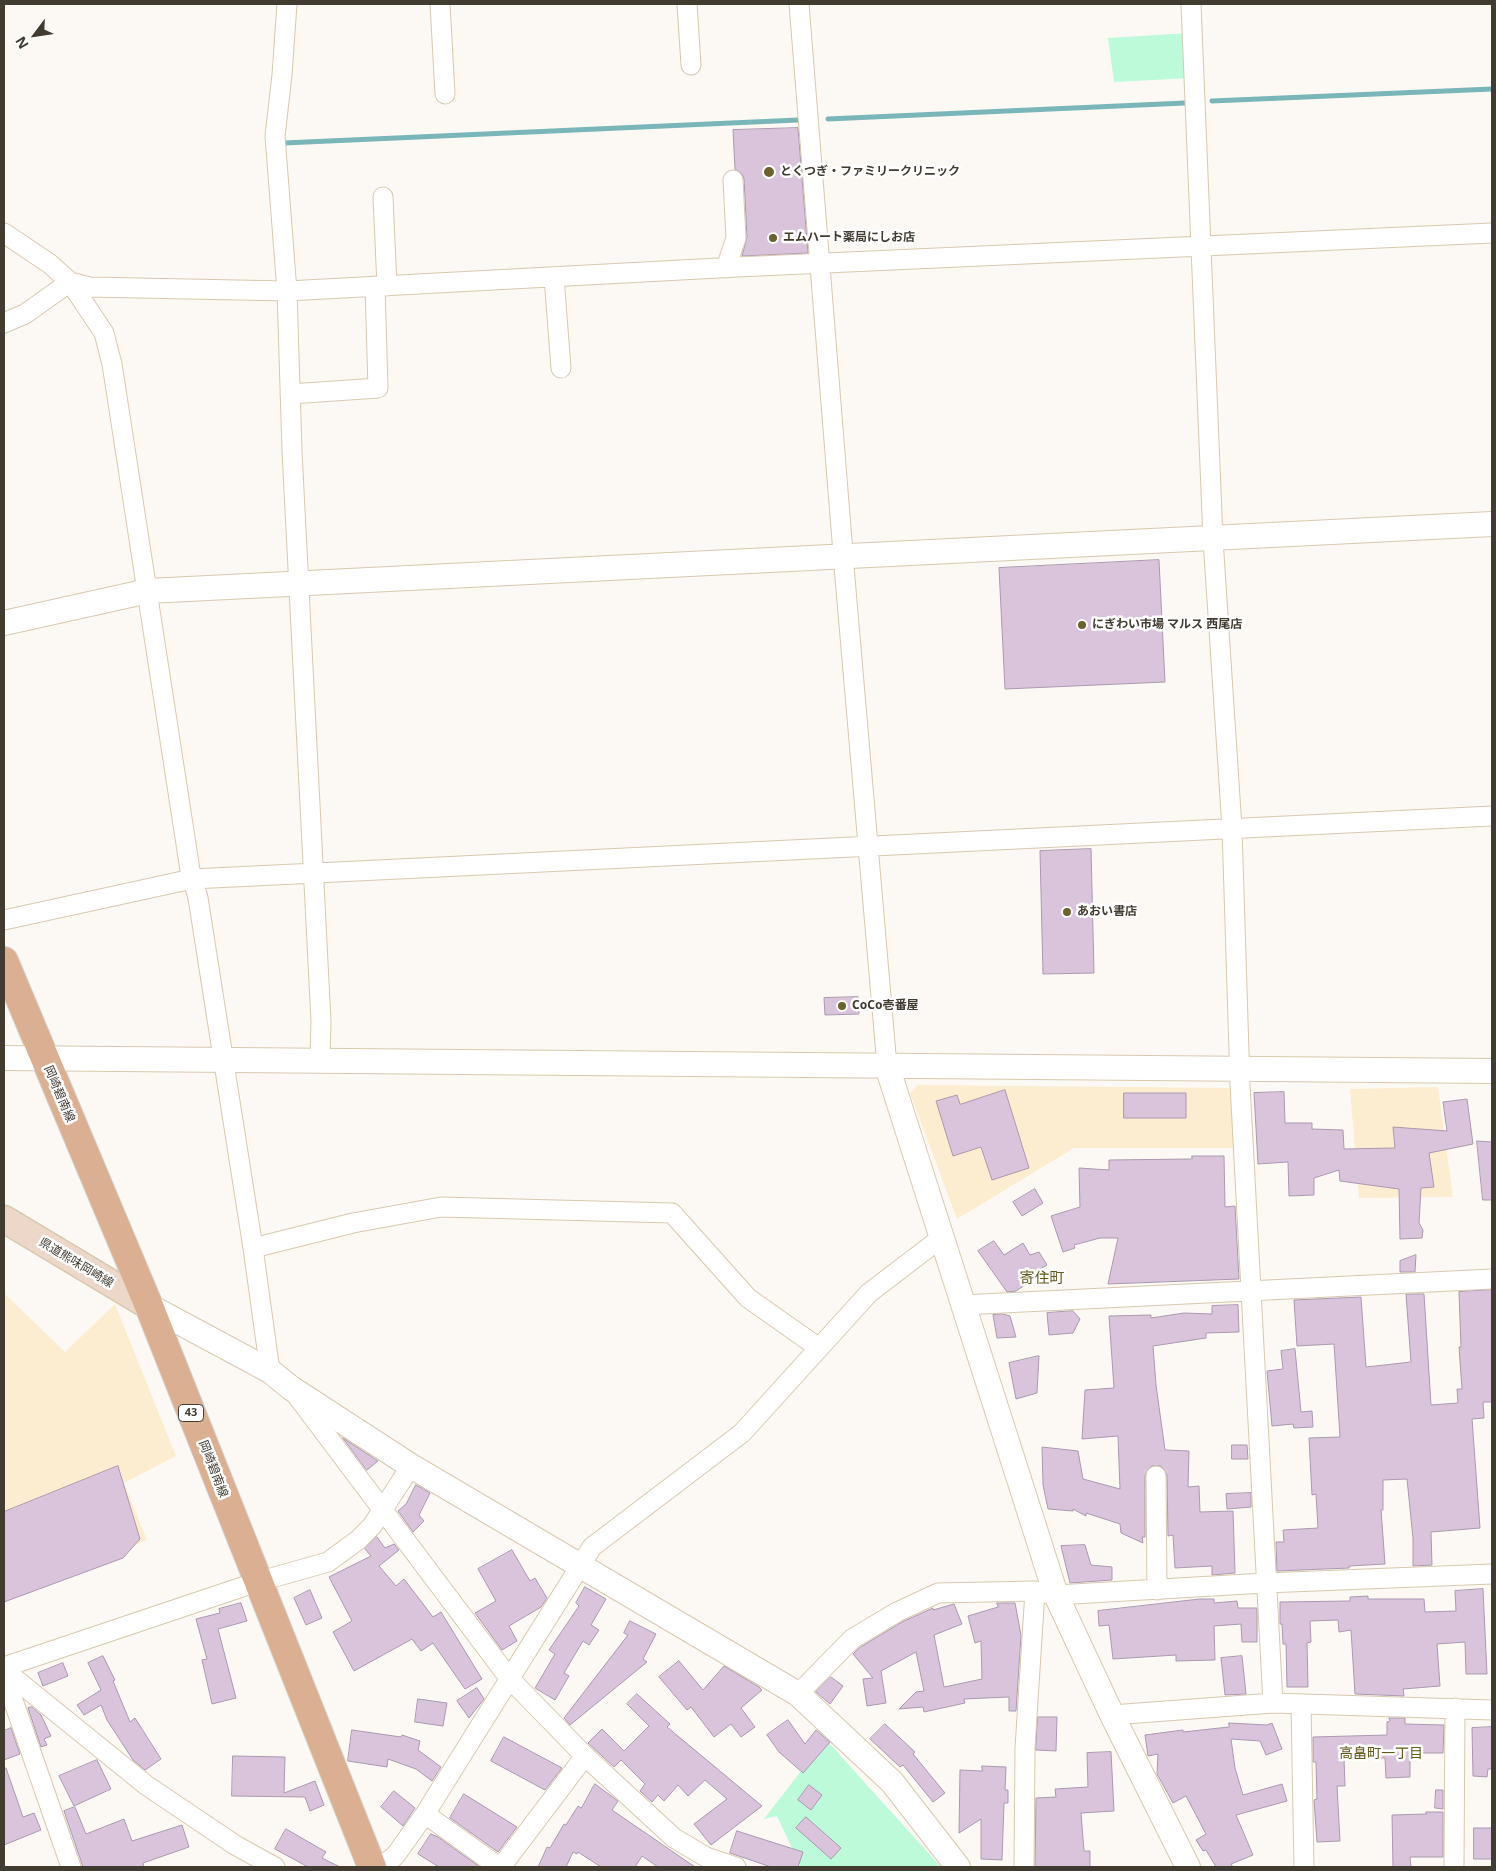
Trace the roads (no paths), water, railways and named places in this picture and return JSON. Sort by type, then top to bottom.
[{"type":"main road","name":"岡崎碧南線","points":[[4,961],[43,1058],[149,1306],[257,1582],[372,1867]]},
{"type":"main road","name":"県道熊味岡崎線","points":[[4,1220],[149,1306]]},
{"type":"street","points":[[287,4],[275,136],[287,291],[290,394],[321,1021],[320,1060]]},
{"type":"street","points":[[440,4],[445,94]]},
{"type":"street","points":[[687,4],[692,65]]},
{"type":"street","points":[[799,4],[843,558],[887,1066],[962,1305],[1046,1593],[1112,1715],[1188,1867]]},
{"type":"street","points":[[1190,4],[1213,539],[1232,828],[1240,1069],[1265,1583],[1273,1703]]},
{"type":"street","points":[[726,268],[736,238],[733,180]]},
{"type":"street","points":[[290,394],[378,388],[383,196]]},
{"type":"street","points":[[4,233],[50,264],[70,282],[104,333],[112,364],[192,878],[198,898],[253,1248],[270,1371]]},
{"type":"street","points":[[70,282],[88,287],[287,291],[726,268],[1492,233]]},
{"type":"street","points":[[554,277],[561,368]]},
{"type":"street","points":[[4,323],[25,314],[70,282]]},
{"type":"street","points":[[4,623],[148,591],[843,558],[1492,524]]},
{"type":"street","points":[[4,920],[192,878],[1492,816]]},
{"type":"street","points":[[4,1058],[1492,1072]]},
{"type":"street","points":[[253,1248],[353,1223],[441,1207],[672,1213],[748,1298],[820,1348]]},
{"type":"street","points":[[380,1867],[394,1856],[425,1814],[592,1547],[742,1433],[869,1293],[941,1238]]},
{"type":"street","points":[[962,1305],[1492,1279]]},
{"type":"street","points":[[149,1306],[270,1371],[291,1388],[411,1466],[798,1694],[892,1782],[958,1867]]},
{"type":"street","points":[[291,1388],[509,1678],[585,1756],[674,1838],[706,1858],[736,1867]]},
{"type":"street","points":[[4,1669],[257,1582],[328,1562],[358,1540],[372,1526],[381,1509],[411,1466]]},
{"type":"street","points":[[1156,1476],[1157,1590]]},
{"type":"street","points":[[798,1694],[852,1638],[897,1612],[938,1593],[1157,1590],[1265,1583],[1492,1574]]},
{"type":"street","points":[[1024,1867],[1025,1748],[1046,1593]]},
{"type":"street","points":[[4,1669],[146,1785],[235,1845],[275,1867]]},
{"type":"street","points":[[4,1674],[71,1867]]},
{"type":"street","points":[[1112,1715],[1273,1703],[1492,1710]]},
{"type":"street","points":[[1301,1705],[1304,1867]]},
{"type":"street","points":[[1454,1867],[1455,1708]]},
{"type":"street","points":[[425,1814],[500,1867],[585,1756]]},
{"type":"waterway","points":[[1212,101],[1492,89]]},
{"type":"waterway","points":[[828,119],[1185,103]]},
{"type":"waterway","points":[[284,143],[798,120]]},
{"type":"place","name":"とくつぎ・ファミリークリニック","points":[[769,172]]},
{"type":"place","name":"エムハート薬局にしお店","points":[[773,238]]},
{"type":"place","name":"にぎわい市場 マルス 西尾店","points":[[1082,625]]},
{"type":"place","name":"あおい書店","points":[[1067,912]]},
{"type":"place","name":"CoCo壱番屋","points":[[842,1006]]},
{"type":"district","name":"寄住町","points":[[1042,1279]]},
{"type":"district","name":"高畠町一丁目","points":[[1381,1754]]}]
